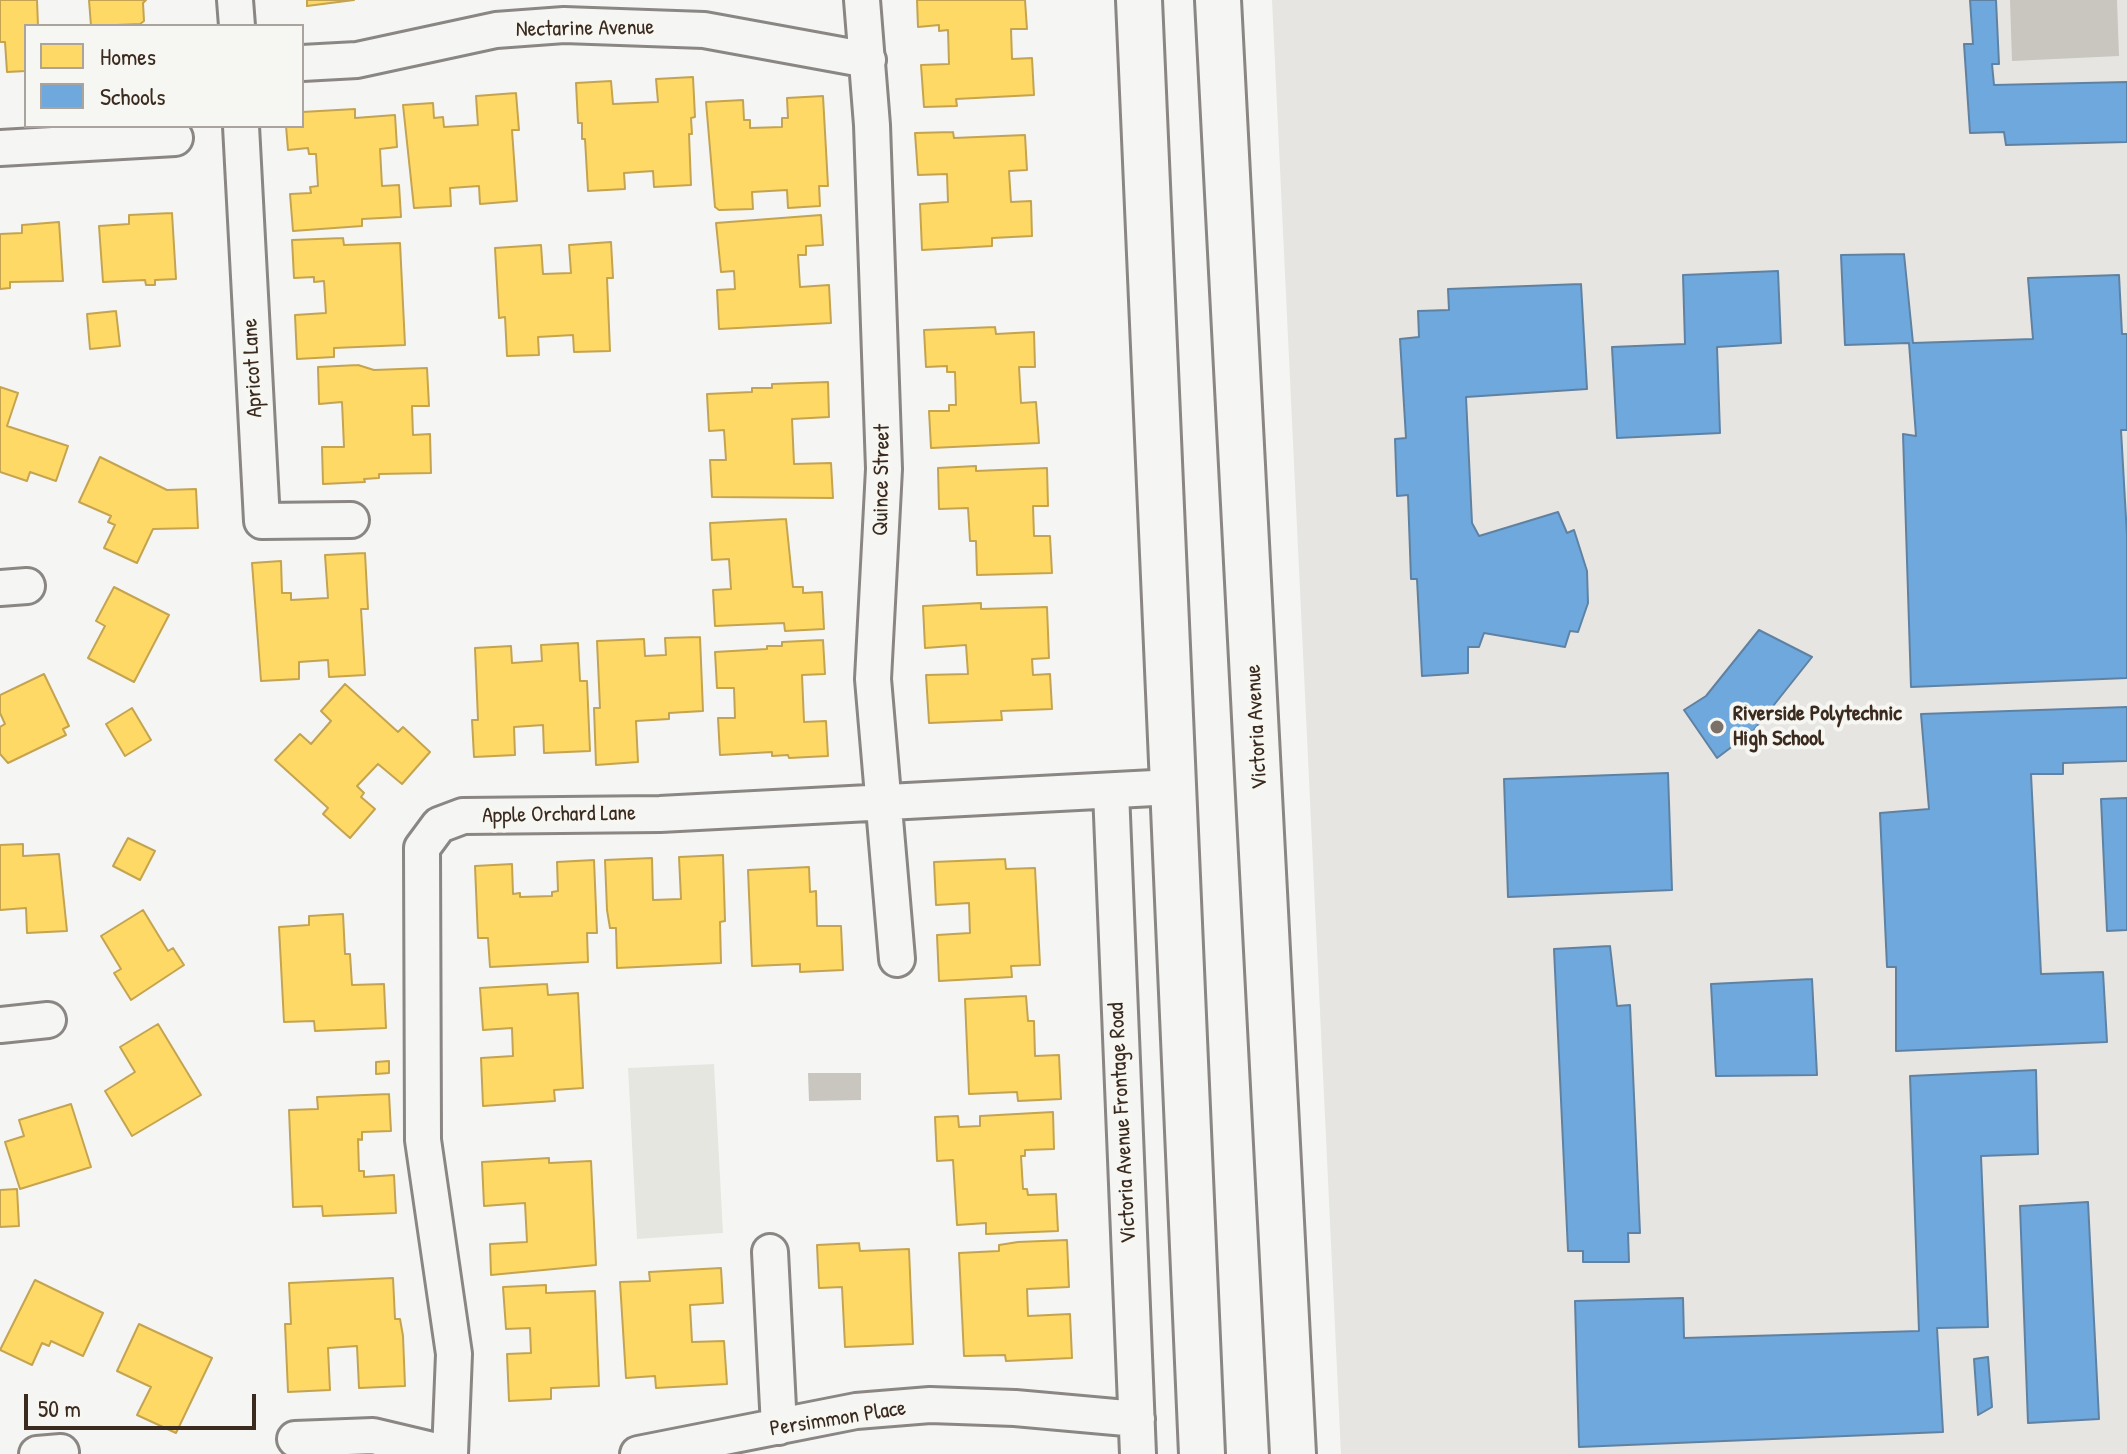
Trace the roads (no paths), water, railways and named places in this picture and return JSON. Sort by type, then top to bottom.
[{"type":"main road","points":[[1139,0],[1202,1454]]},
{"type":"main road","name":"Victoria Avenue","points":[[1218,0],[1293,1454]]},
{"type":"street","points":[[235,0],[237,24]]},
{"type":"street","name":"Quince Street","points":[[862,0],[868,60],[884,469],[873,679],[897,959]]},
{"type":"street","name":"Nectarine Avenue","points":[[304,63],[357,60],[496,30],[564,25],[704,30],[868,60]]},
{"type":"street","name":"Apricot Lane","points":[[241,128],[262,521],[351,520]]},
{"type":"street","points":[[0,148],[175,138]]},
{"type":"street","name":"Apple Orchard Lane","points":[[449,1454],[454,1354],[423,1140],[422,848],[439,825],[463,816],[660,814],[1173,787]]},
{"type":"street","name":"Victoria Avenue Frontage Road","points":[[1111,791],[1138,1454]]},
{"type":"street","points":[[0,1025],[48,1020]]},
{"type":"street","points":[[770,1252],[779,1427]]},
{"type":"street","name":"Persimmon Place","points":[[638,1454],[856,1411],[930,1405],[1015,1408],[1137,1419]]},
{"type":"street","points":[[295,1439],[373,1436],[449,1454]]},
{"type":"place","name":"Riverside Polytechnic High School","points":[[1717,727]]}]
